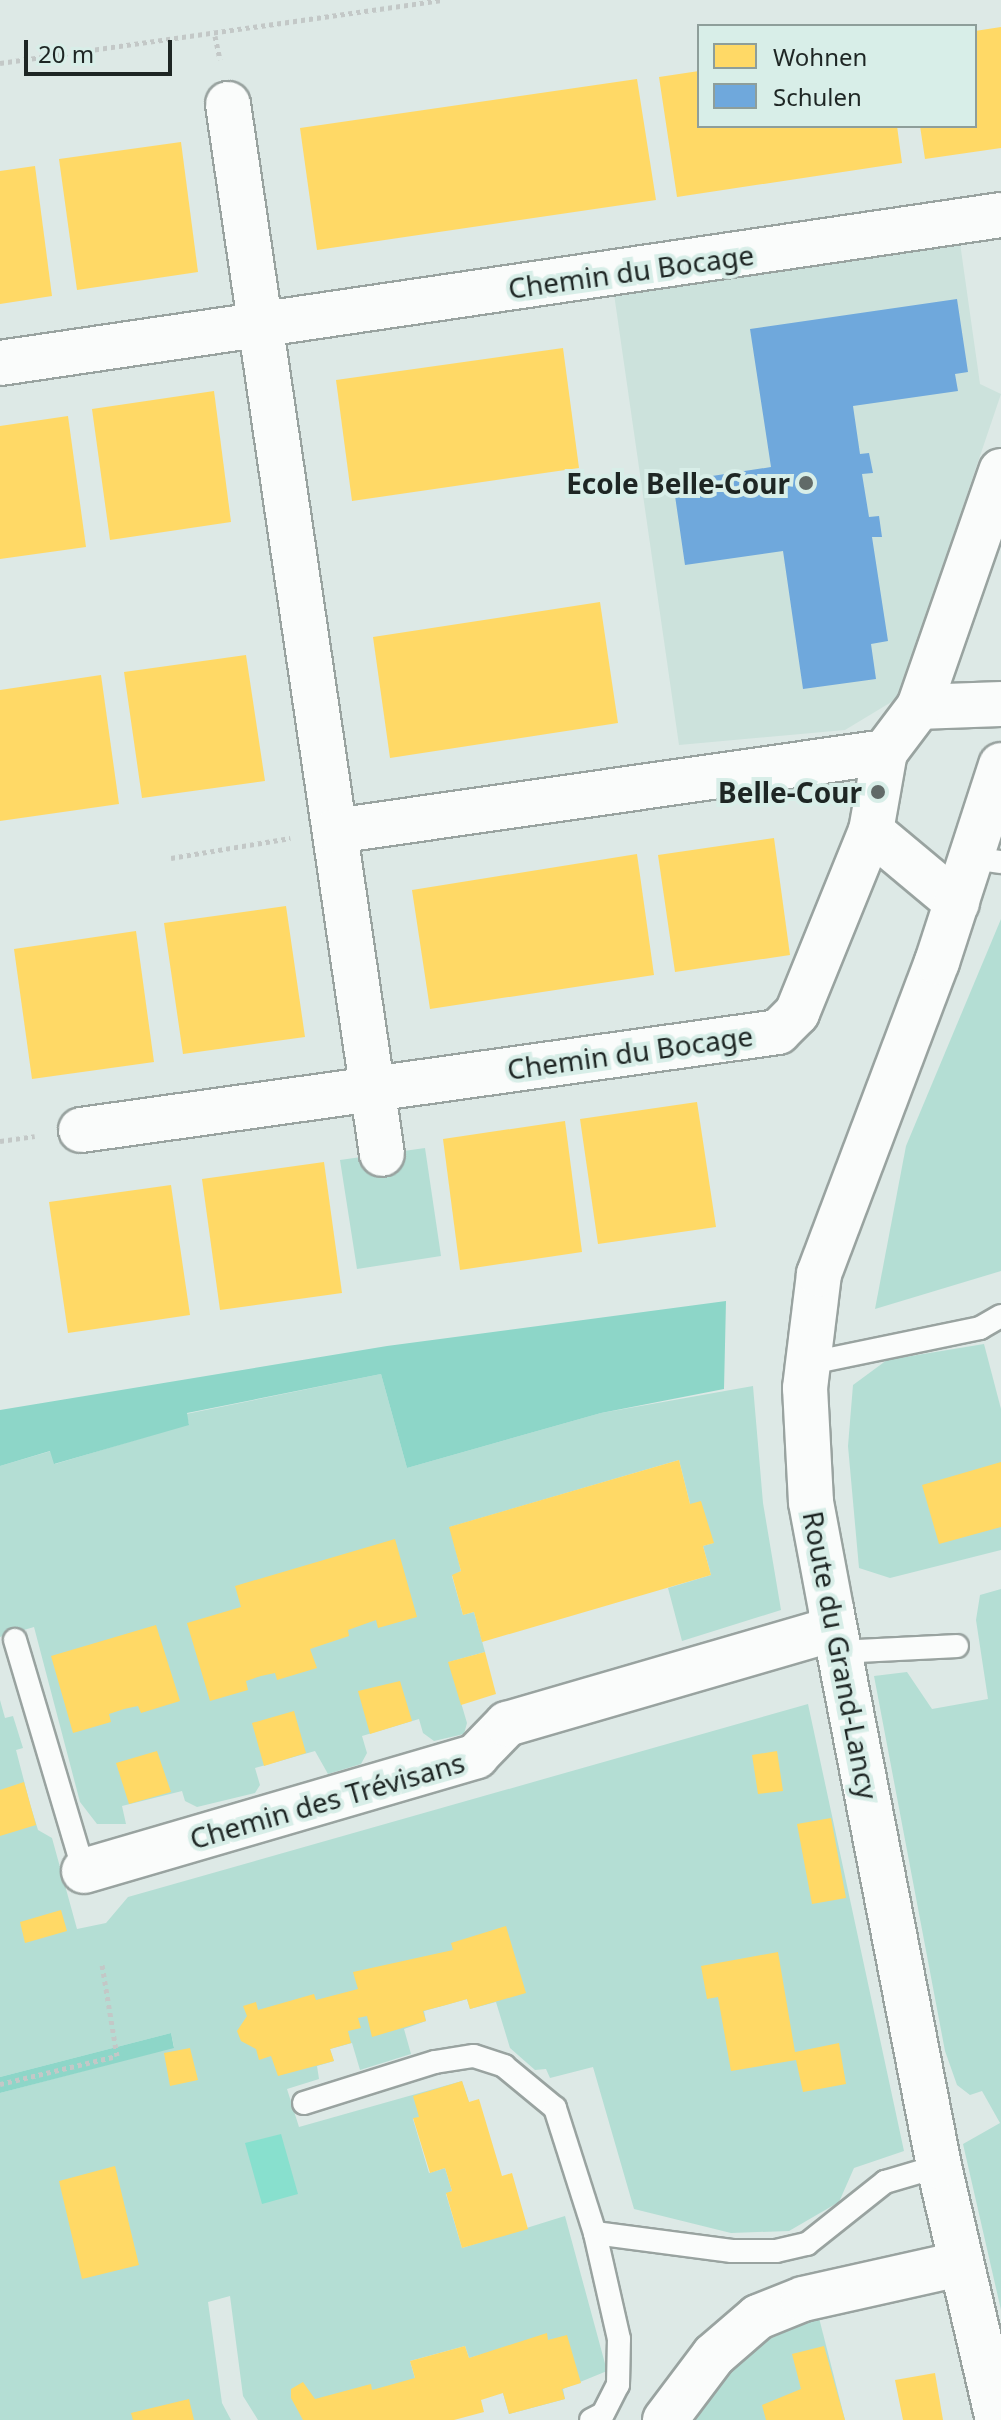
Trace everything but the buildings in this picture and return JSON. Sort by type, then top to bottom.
[{"type":"street","points":[[228,104],[382,1154]]},
{"type":"street","name":"Chemin du Bocage","points":[[0,363],[261,327],[1001,215]]},
{"type":"street","name":"Chemin du Bocage","points":[[81,1130],[778,1032],[797,1013],[871,831],[885,752],[919,707],[1001,471]]},
{"type":"street","points":[[919,707],[1001,704]]},
{"type":"street","points":[[335,831],[885,752]]},
{"type":"street","name":"Route du Grand-Lancy","points":[[998,2420],[939,2166],[811,1502],[806,1364],[819,1274],[957,903],[987,860],[1001,765]]},
{"type":"street","points":[[871,831],[957,903]]},
{"type":"street","name":"Chemin des Trévisans","points":[[84,1871],[476,1756],[507,1724],[837,1641]]},
{"type":"street","points":[[665,2420],[721,2347],[758,2317],[803,2299],[960,2264]]},
{"type":"lane","points":[[806,1364],[980,1328],[1001,1316]]},
{"type":"lane","points":[[15,1640],[84,1871]]},
{"type":"lane","points":[[837,1641],[957,1646]]},
{"type":"lane","points":[[304,2103],[435,2062],[474,2056],[504,2066],[555,2108],[595,2233],[619,2339],[618,2385],[603,2414],[591,2420]]},
{"type":"lane","points":[[595,2233],[732,2251],[776,2251],[807,2244],[885,2182],[939,2166]]},
{"type":"path","points":[[0,63],[444,0]]},
{"type":"path","points":[[171,858],[335,831]]},
{"type":"path","points":[[0,2084],[117,2056],[102,1964]]},
{"type":"shaded area","name":"Ecole Belle-Cour","points":[[960,243],[980,384],[1001,394],[898,698],[845,730],[679,745],[614,294]]},
{"type":"shaded area","points":[[1001,919],[1001,1271],[875,1309],[906,1146]]},
{"type":"shaded area","points":[[425,1148],[441,1256],[357,1269],[340,1160]]},
{"type":"shaded area","points":[[726,1301],[724,1389],[601,1413],[407,1468],[381,1374],[187,1413],[189,1425],[54,1464],[50,1451],[0,1466],[0,1410],[387,1346]]},
{"type":"shaded area","points":[[984,1344],[1001,1409],[1001,1550],[890,1578],[859,1568],[848,1446],[853,1385],[887,1360]]},
{"type":"shaded area","points":[[381,1374],[407,1468],[601,1413],[753,1386],[763,1503],[781,1610],[682,1641],[668,1588],[711,1575],[703,1546],[713,1543],[690,1504],[679,1460],[450,1527],[461,1571],[452,1576],[463,1615],[474,1612],[485,1652],[449,1662],[467,1723],[464,1734],[434,1741],[423,1733],[419,1719],[362,1736],[367,1753],[361,1764],[328,1774],[315,1751],[255,1768],[260,1785],[255,1793],[197,1807],[185,1801],[182,1791],[122,1806],[126,1824],[97,1824],[80,1802],[34,1627],[0,1637],[0,1466],[51,1451],[55,1464],[189,1424],[186,1414]]},
{"type":"shaded area","points":[[1001,1589],[1001,2310],[963,2144],[1000,2123],[982,2091],[970,2095],[957,2085],[945,2051],[874,1676],[907,1672],[932,1709],[988,1699],[976,1620],[980,1595]]},
{"type":"shaded area","points":[[0,1700],[5,1718],[13,1716],[23,1748],[16,1750],[30,1804],[38,1830],[52,1838],[77,1929],[106,1923],[128,1897],[808,1704],[904,2151],[854,2168],[839,2202],[789,2231],[731,2233],[634,2209],[593,2067],[550,2078],[546,2069],[535,2070],[510,2048],[496,2002],[470,2009],[467,1999],[424,2011],[426,2021],[404,2029],[411,2054],[360,2070],[352,2043],[330,2049],[334,2061],[317,2066],[319,2079],[287,2089],[299,2127],[462,2081],[469,2102],[413,2119],[429,2173],[445,2168],[452,2191],[446,2194],[462,2248],[565,2216],[607,2371],[563,2389],[565,2399],[509,2414],[491,2352],[469,2358],[465,2346],[410,2361],[415,2378],[404,2420],[258,2420],[243,2396],[230,2296],[208,2302],[222,2403],[231,2420],[0,2420],[0,2093],[174,2047],[171,2033],[0,2077]]},
{"type":"shaded area","points":[[171,2033],[174,2048],[0,2093],[0,2077]]},
{"type":"shaded area","points":[[281,2134],[298,2194],[262,2204],[245,2143]]},
{"type":"shaded area","points":[[818,2314],[845,2420],[691,2420],[740,2352],[780,2325]]},
{"type":"place","name":"Ecole Belle-Cour","points":[[806,483]]},
{"type":"place","name":"Belle-Cour","points":[[878,792]]}]
